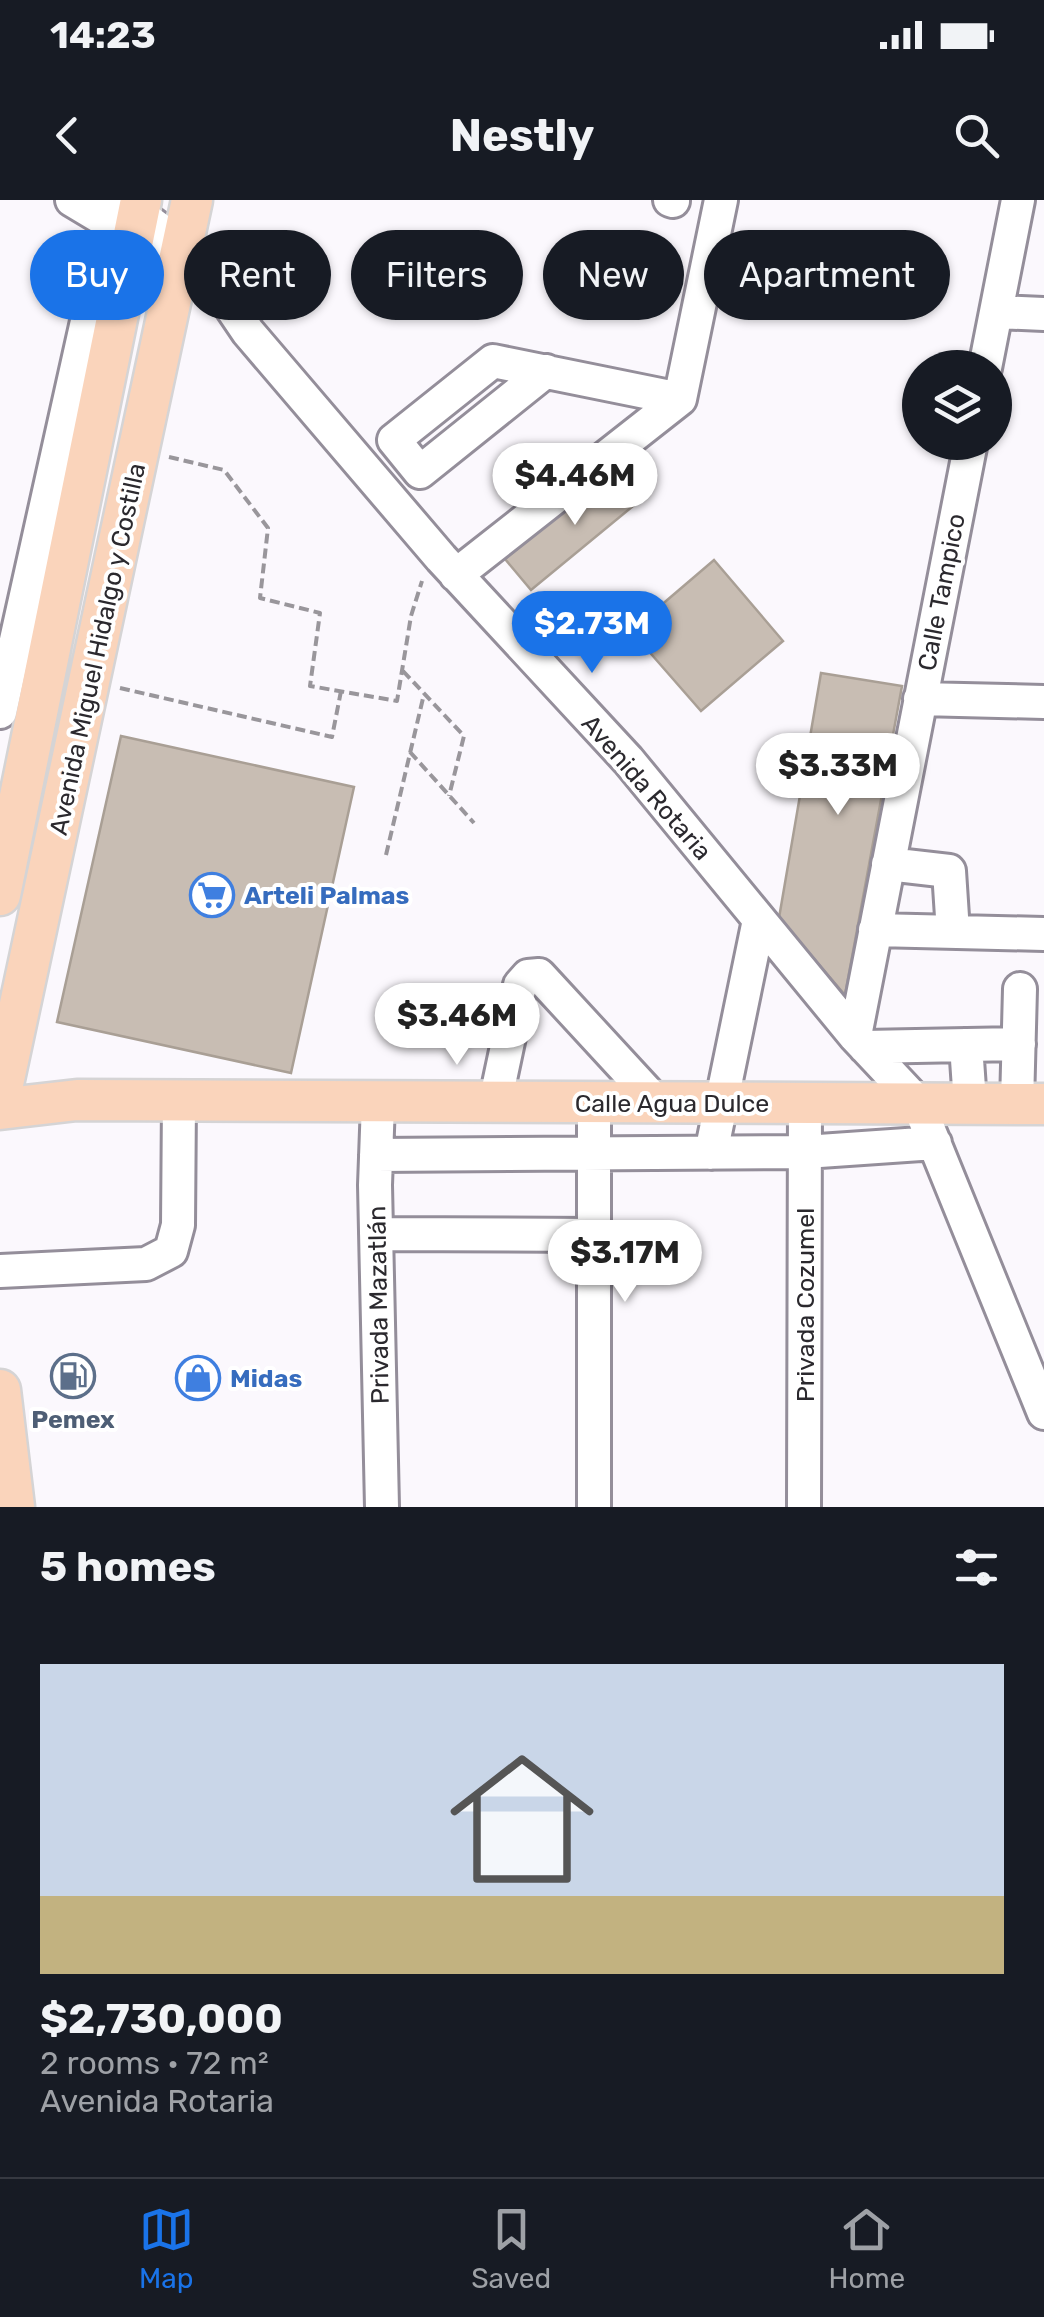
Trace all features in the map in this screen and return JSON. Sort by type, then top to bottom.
[{"type":"main road","name":"Avenida Miguel Hidalgo y Costilla","points":[[192,200],[193,230]]},
{"type":"main road","name":"Avenida Miguel Hidalgo y Costilla","points":[[0,895],[73,452],[126,211]]},
{"type":"main road","name":"Avenida Miguel Hidalgo y Costilla","points":[[0,1098],[140,450],[184,303]]},
{"type":"main road","name":"Calle Agua Dulce","points":[[0,1109],[77,1100],[1031,1104]]},
{"type":"main road","points":[[0,1390],[14,1507]]},
{"type":"street","name":"Avenida Rotaria","points":[[72,200],[126,211],[184,261]]},
{"type":"street","points":[[204,230],[212,200]]},
{"type":"street","points":[[448,567],[680,399],[721,200]]},
{"type":"street","points":[[989,350],[1018,200]]},
{"type":"street","points":[[996,312],[1044,314]]},
{"type":"street","name":"Avenida Rotaria","points":[[237,320],[448,567],[628,760],[860,1041],[918,1103]]},
{"type":"street","points":[[546,371],[680,399]]},
{"type":"street","points":[[0,712],[73,452]]},
{"type":"street","name":"Calle Tampico","points":[[860,1041],[888,864],[967,460]]},
{"type":"street","points":[[920,700],[1044,702]]},
{"type":"street","points":[[888,864],[949,871],[953,932]]},
{"type":"street","points":[[711,1153],[759,920]]},
{"type":"street","points":[[876,930],[1044,934]]},
{"type":"street","points":[[495,1103],[520,984],[528,976],[538,975],[657,1103]]},
{"type":"street","points":[[1020,989],[1019,1044],[1031,1104]]},
{"type":"street","points":[[860,1041],[1019,1044]]},
{"type":"street","points":[[966,1045],[970,1103]]},
{"type":"street","points":[[0,1270],[146,1264],[171,1251],[178,1225],[179,1101]]},
{"type":"street","name":"Privada Mazatlán","points":[[378,1103],[376,1234],[382,1507]]},
{"type":"street","points":[[594,1103],[594,1507]]},
{"type":"street","name":"Privada Cozumel","points":[[804,1507],[805,1103]]},
{"type":"street","points":[[918,1103],[1029,1330],[1044,1413]]},
{"type":"street","points":[[376,1154],[805,1152],[935,1144]]},
{"type":"street","points":[[376,1234],[594,1235]]},
{"type":"path","points":[[140,450],[224,470],[268,528],[260,598],[320,614],[310,686],[397,701],[418,587],[448,567]]},
{"type":"path","points":[[402,671],[464,736],[449,796]]},
{"type":"path","points":[[90,681],[332,737],[341,691]]},
{"type":"path","points":[[386,855],[424,694]]},
{"type":"path","points":[[410,752],[474,822]]},
{"type":"building","points":[[619,466],[644,497],[531,590],[505,559]]},
{"type":"building","points":[[714,560],[783,641],[701,711],[631,631]]},
{"type":"building","points":[[821,673],[902,686],[845,995],[779,918]]},
{"type":"building","points":[[121,736],[354,787],[291,1073],[57,1022]]},
{"type":"place","name":"Arteli Palmas","points":[[212,895]]},
{"type":"place","name":"Pemex","points":[[73,1376]]},
{"type":"place","name":"Midas","points":[[198,1378]]}]
